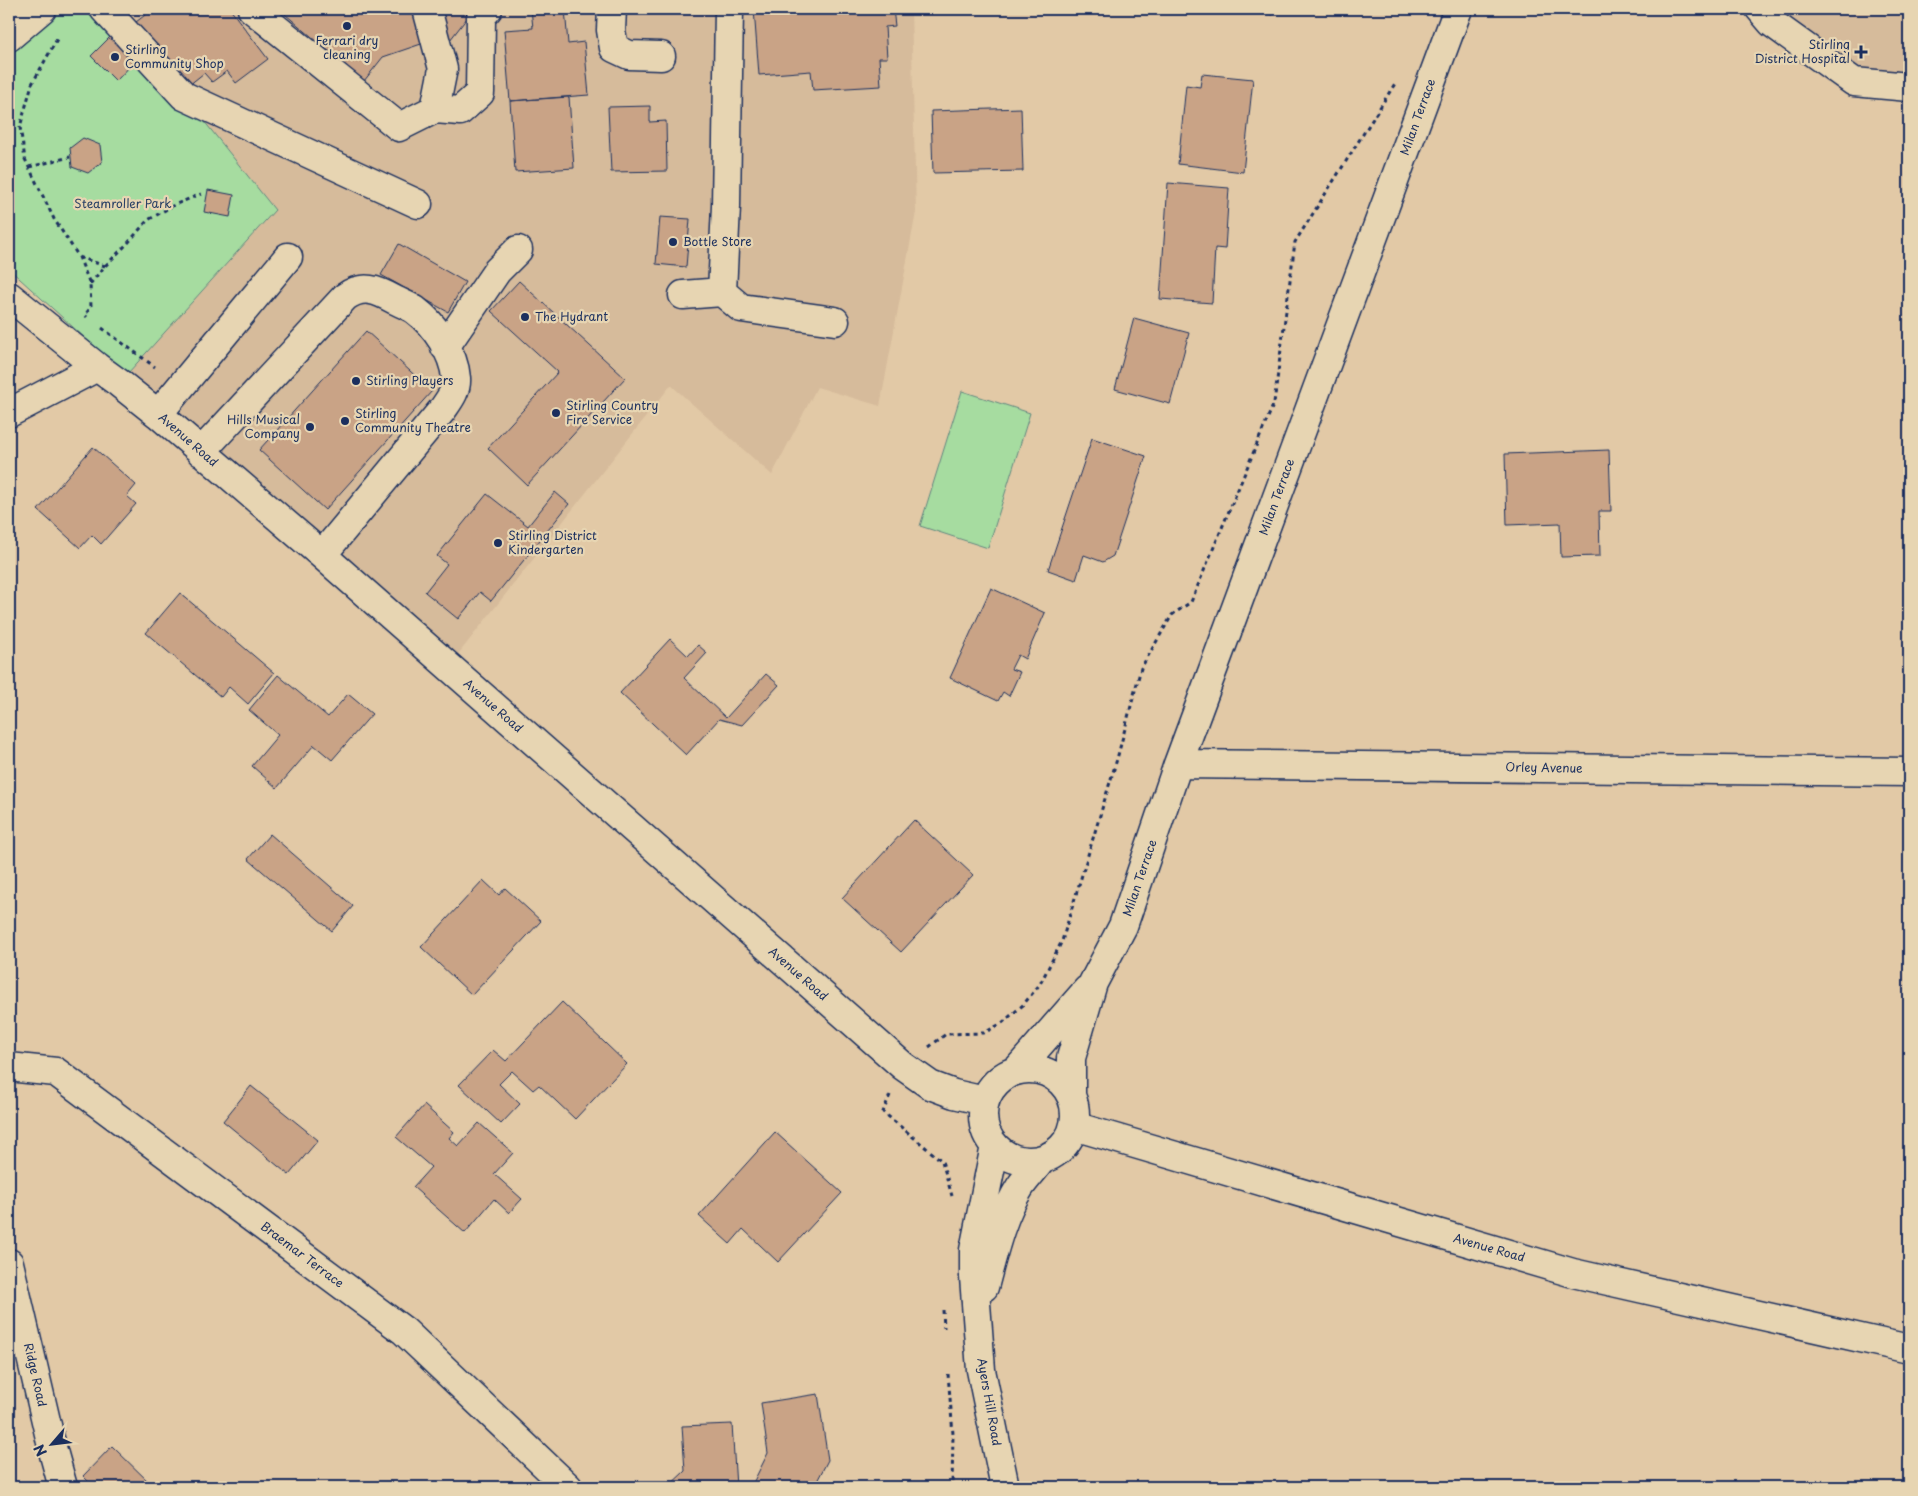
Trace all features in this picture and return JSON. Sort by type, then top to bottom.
[{"type":"street","points":[[9,37],[42,9]]},
{"type":"street","points":[[104,9],[184,96],[418,204]]},
{"type":"street","points":[[252,9],[400,127],[435,109],[460,111],[480,93],[482,17],[488,9]]},
{"type":"street","points":[[427,9],[443,69],[435,109]]},
{"type":"street","points":[[612,9],[611,30],[614,48],[629,55],[662,56]]},
{"type":"street","points":[[722,292],[726,206],[729,9]]},
{"type":"street","name":"Milan Terrace","points":[[1071,1095],[1071,1058],[1093,983],[1124,926],[1178,764],[1458,9]]},
{"type":"street","points":[[1760,9],[1772,23],[1854,82],[1909,87]]},
{"type":"street","points":[[445,347],[497,271],[518,250]]},
{"type":"street","points":[[158,414],[288,257]]},
{"type":"street","points":[[201,452],[345,297],[351,293],[361,289],[376,290],[415,310],[433,327],[452,357],[456,379],[453,395],[322,555]]},
{"type":"street","points":[[683,295],[722,292],[741,308],[835,321]]},
{"type":"street","name":"Avenue Road","points":[[9,296],[97,368],[158,414],[322,555],[902,1066],[930,1084],[954,1094],[985,1101]]},
{"type":"street","points":[[9,413],[97,368]]},
{"type":"street","name":"Orley Avenue","points":[[1178,764],[1909,772]]},
{"type":"street","name":"Milan Terrace","points":[[1017,1070],[1093,983]]},
{"type":"street","name":"Braemar Terrace","points":[[9,1067],[56,1072],[404,1331],[568,1487]]},
{"type":"street","points":[[1033,1069],[1048,1072],[1062,1081],[1071,1095],[1075,1110],[1074,1126],[1068,1141],[1056,1152],[1042,1159],[1026,1161],[1008,1155],[995,1146],[986,1132],[983,1117],[985,1101],[992,1087],[1003,1076],[1017,1070],[1033,1069]]},
{"type":"street","name":"Avenue Road","points":[[1074,1126],[1573,1273],[1909,1349]]},
{"type":"street","name":"Ayers Hill Road","points":[[995,1146],[974,1250],[981,1370],[1006,1487]]},
{"type":"street","name":"Ayers Hill Road","points":[[977,1315],[995,1247],[1009,1209],[1020,1187],[1042,1159]]},
{"type":"street","name":"Ridge Road","points":[[9,1263],[63,1487]]},
{"type":"path","points":[[61,32],[32,84],[20,127],[25,159],[54,220],[79,257],[90,284],[91,307],[85,315]]},
{"type":"path","points":[[953,1199],[942,1161],[883,1112],[902,1066],[946,1034],[984,1033],[1002,1024],[1023,1005],[1040,984],[1062,940],[1141,668],[1172,615],[1191,602],[1274,403],[1295,242],[1398,79]]},
{"type":"path","points":[[29,167],[70,157]]},
{"type":"path","points":[[90,284],[148,220],[174,205],[201,194]]},
{"type":"path","points":[[79,257],[105,266]]},
{"type":"path","points":[[944,1303],[944,1331]]},
{"type":"path","points":[[947,1368],[953,1434],[952,1487]]},
{"type":"shaded area","points":[[104,9],[911,9],[916,212],[880,406],[817,387],[772,475],[671,385],[448,667],[119,383],[274,210]]},
{"type":"shaded area","name":"Stirling District Hospital","points":[[1760,9],[1909,9],[1909,87],[1854,82]]},
{"type":"green space","name":"Steamroller Park","points":[[42,9],[104,9],[184,96],[275,210],[119,383],[107,358],[9,269],[9,37]]},
{"type":"green space","points":[[962,391],[1030,413],[988,548],[920,526]]},
{"type":"building","points":[[153,9],[230,9],[268,59],[236,83],[227,71],[212,82],[204,73],[189,85],[136,22]]},
{"type":"building","points":[[279,9],[416,9],[427,42],[383,57],[364,81]]},
{"type":"building","points":[[441,9],[474,9],[450,40]]},
{"type":"building","points":[[531,9],[565,9],[568,44],[584,42],[589,95],[510,101],[504,30],[533,28]]},
{"type":"building","points":[[754,9],[893,9],[895,26],[885,27],[887,58],[879,58],[881,86],[813,90],[811,71],[759,75]]},
{"type":"building","points":[[1253,9],[1275,9],[1273,15]]},
{"type":"building","name":"Stirling Community Shop","points":[[114,33],[138,58],[116,81],[91,56]]},
{"type":"building","points":[[1202,74],[1253,79],[1243,172],[1178,164],[1186,85],[1200,87]]},
{"type":"building","points":[[569,97],[574,168],[515,172],[510,101]]},
{"type":"building","points":[[650,106],[650,122],[666,121],[667,171],[611,172],[608,107]]},
{"type":"building","points":[[1021,108],[1023,171],[933,173],[931,111]]},
{"type":"building","points":[[83,138],[100,145],[102,162],[88,173],[72,167],[70,148]]},
{"type":"building","points":[[1168,183],[1229,188],[1225,249],[1215,248],[1212,303],[1160,299]]},
{"type":"building","points":[[208,190],[234,195],[230,217],[204,212]]},
{"type":"building","name":"Bottle Store","points":[[660,217],[690,219],[686,267],[656,264]]},
{"type":"building","points":[[399,244],[465,282],[448,312],[381,275]]},
{"type":"building","name":"Stirling Country Fire Service","points":[[519,281],[625,378],[527,485],[488,448],[558,372],[491,311]]},
{"type":"building","points":[[1134,318],[1189,333],[1170,404],[1115,389]]},
{"type":"building","name":"Stirling Community Theatre","points":[[366,331],[432,391],[325,510],[259,450]]},
{"type":"building","points":[[1092,438],[1146,456],[1113,556],[1103,562],[1084,555],[1076,580],[1048,570]]},
{"type":"building","points":[[93,447],[136,485],[127,496],[136,504],[101,544],[92,535],[80,548],[38,510]]},
{"type":"building","points":[[1609,450],[1611,511],[1599,511],[1600,556],[1561,557],[1560,523],[1507,525],[1505,454]]},
{"type":"building","points":[[555,492],[569,504],[491,601],[480,592],[458,619],[425,592],[447,564],[437,556],[487,494],[528,526]]},
{"type":"building","points":[[991,588],[1045,613],[1025,659],[1018,655],[1011,669],[1020,672],[1009,696],[1003,692],[998,701],[950,678]]},
{"type":"building","points":[[180,593],[274,673],[248,704],[229,687],[221,697],[146,633]]},
{"type":"building","points":[[670,639],[688,656],[698,645],[707,653],[684,678],[726,718],[766,674],[779,685],[742,725],[719,719],[686,755],[620,693]]},
{"type":"building","points":[[278,675],[328,717],[348,694],[372,714],[332,760],[314,745],[277,788],[252,766],[278,735],[249,710]]},
{"type":"building","points":[[914,820],[973,875],[901,952],[842,898]]},
{"type":"building","points":[[270,834],[353,906],[332,931],[248,859]]},
{"type":"building","points":[[483,880],[499,895],[505,888],[541,921],[472,995],[421,947]]},
{"type":"building","points":[[562,1002],[627,1064],[575,1119],[539,1085],[533,1090],[512,1071],[499,1084],[520,1104],[501,1124],[459,1085],[493,1050],[506,1061]]},
{"type":"building","points":[[251,1086],[318,1140],[289,1175],[223,1121]]},
{"type":"building","points":[[424,1105],[454,1132],[449,1138],[458,1146],[479,1123],[513,1153],[494,1174],[522,1199],[509,1213],[494,1199],[465,1233],[413,1187],[431,1167],[396,1137]]},
{"type":"building","points":[[775,1132],[842,1193],[778,1262],[743,1229],[730,1244],[699,1216]]},
{"type":"building","points":[[818,1394],[828,1460],[814,1487],[751,1487],[768,1453],[761,1403]]},
{"type":"building","points":[[732,1424],[736,1487],[668,1487],[685,1471],[682,1426]]},
{"type":"building","points":[[112,1446],[154,1487],[94,1487],[83,1476]]},
{"type":"place","name":"Ferrari dry cleaning","points":[[347,26]]},
{"type":"place","name":"Stirling District Hospital","points":[[1861,52]]},
{"type":"place","name":"Stirling Community Shop","points":[[115,57]]},
{"type":"place","name":"Bottle Store","points":[[673,242]]},
{"type":"place","name":"The Hydrant","points":[[525,317]]},
{"type":"place","name":"Stirling Players","points":[[356,381]]},
{"type":"place","name":"Stirling Country Fire Service","points":[[556,413]]},
{"type":"place","name":"Stirling Community Theatre","points":[[345,421]]},
{"type":"place","name":"Hills Musical Company","points":[[310,427]]},
{"type":"place","name":"Stirling District Kindergarten","points":[[498,543]]}]
